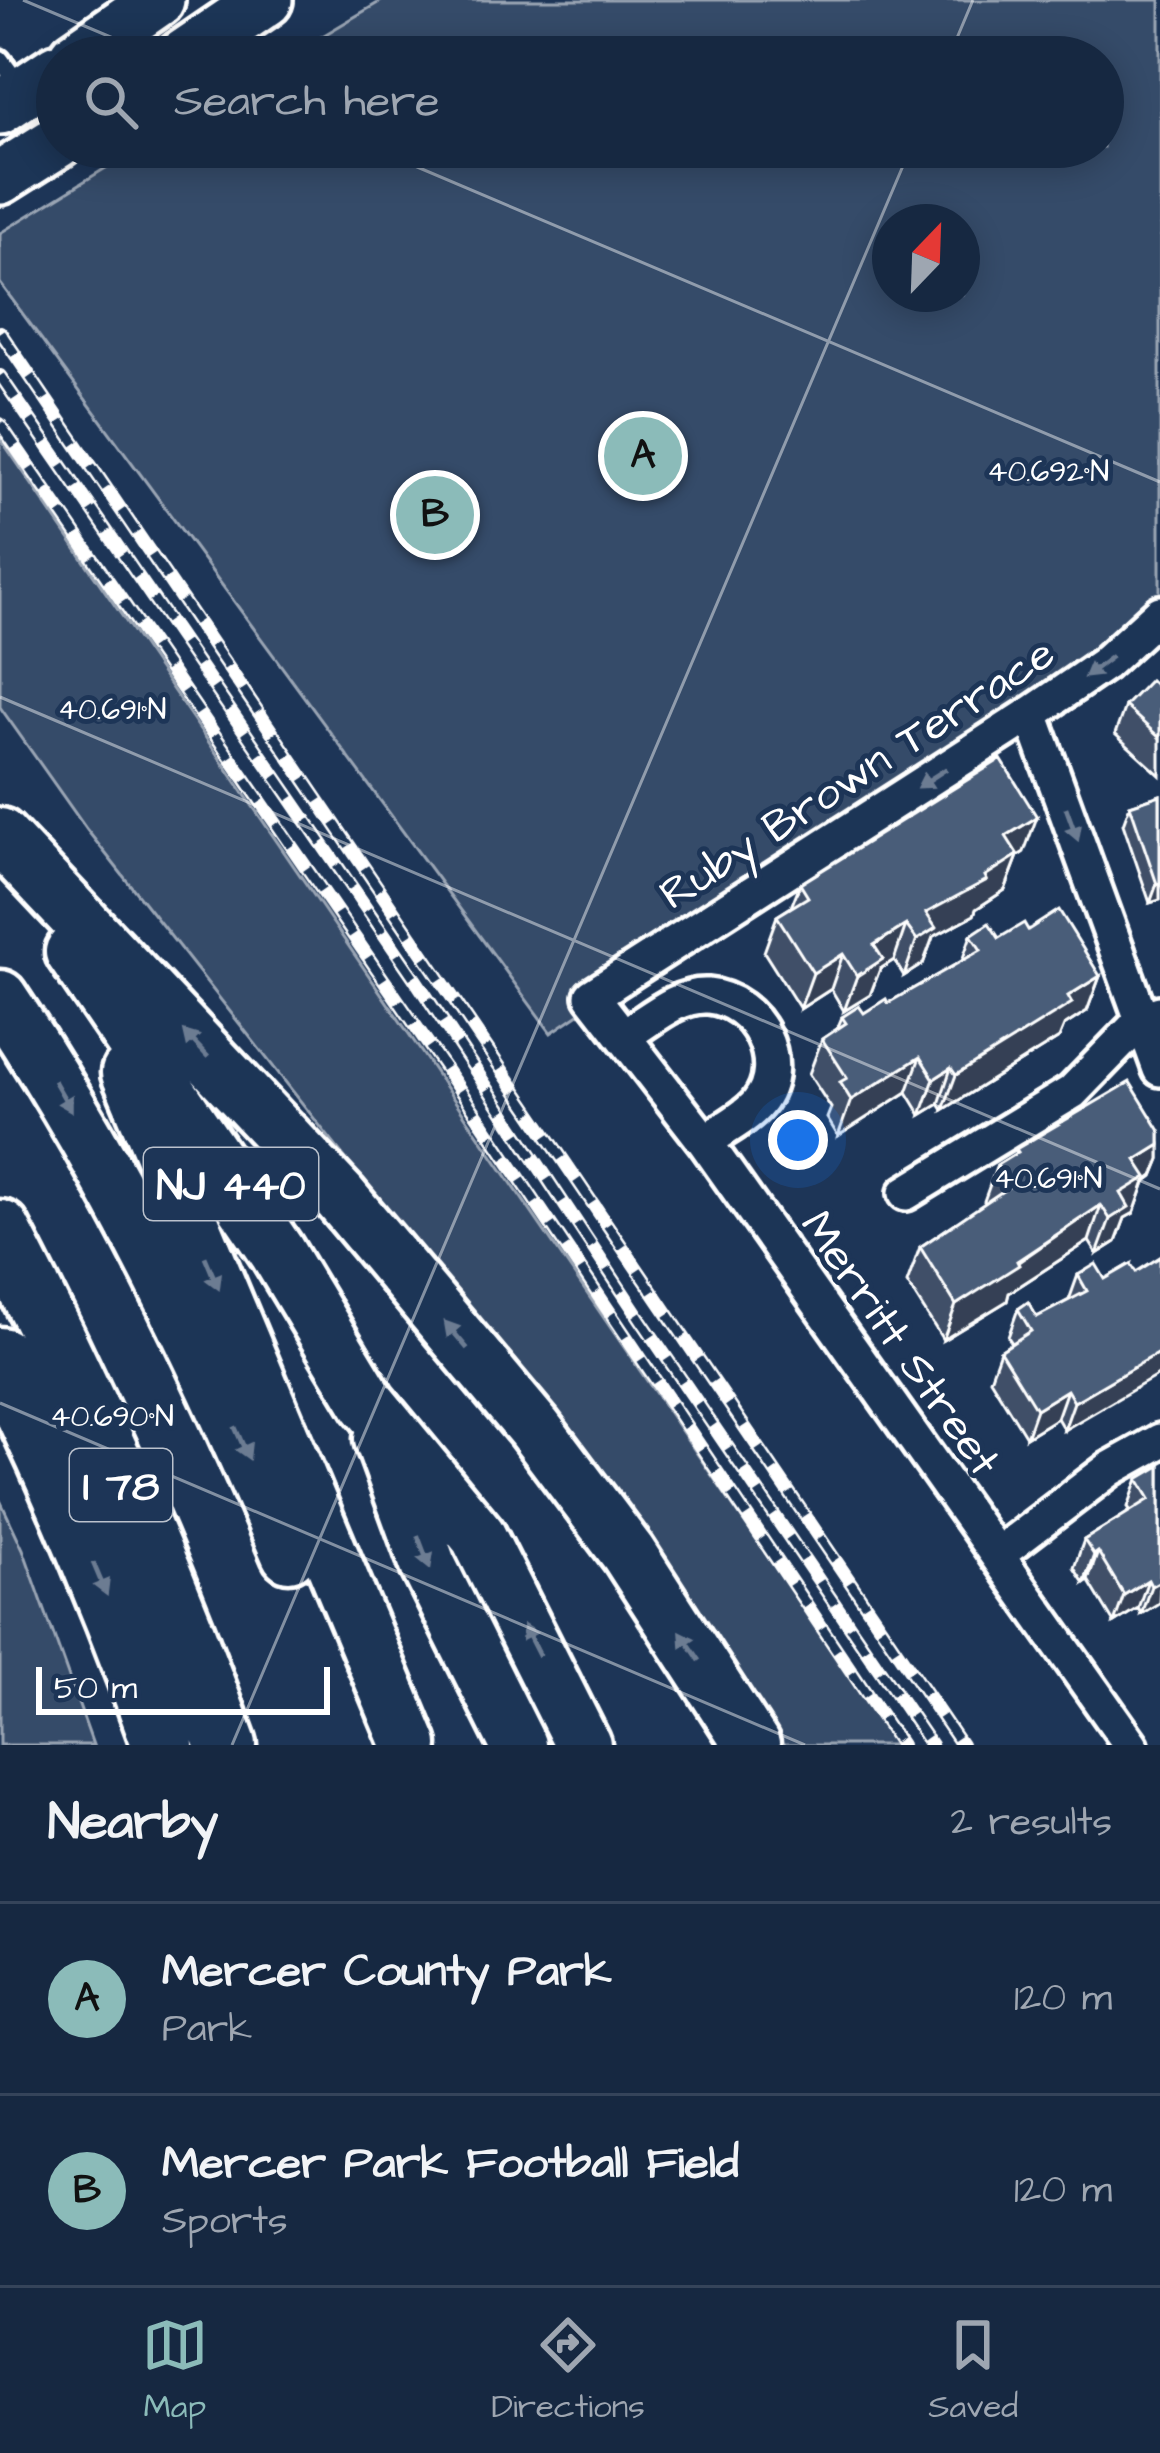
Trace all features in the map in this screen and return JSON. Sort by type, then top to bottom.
[{"type":"highway","points":[[0,836],[340,1197],[534,1428],[628,1552],[752,1745]]},
{"type":"highway","name":"NJ 440","points":[[0,848],[264,1234],[368,1403],[478,1536],[583,1745]]},
{"type":"highway","points":[[86,971],[410,1745]]},
{"type":"highway","points":[[0,998],[108,1172],[172,1295],[238,1433],[371,1745]]},
{"type":"highway","name":"I 78","points":[[0,1231],[46,1450],[117,1618],[163,1745]]},
{"type":"highway","points":[[27,1347],[167,1540],[267,1745]]},
{"type":"highway","name":"I 78","points":[[27,1347],[129,1504],[226,1745]]},
{"type":"highway","name":"NJ 440","points":[[368,1403],[428,1564],[518,1745]]},
{"type":"main road","points":[[106,36],[158,0]]},
{"type":"main road","points":[[213,36],[266,0]]},
{"type":"main road","points":[[0,178],[36,155]]},
{"type":"street","name":"Ruby Brown Terrace","points":[[592,996],[1030,714],[1104,664],[1160,613]]},
{"type":"street","points":[[1030,714],[1152,1016],[1160,1069]]},
{"type":"street","name":"Merritt Street","points":[[592,996],[705,1142],[1131,1745]]},
{"type":"street","points":[[625,1036],[681,1000],[709,996],[736,1004],[757,1023],[769,1049],[764,1090],[758,1103],[705,1142]]},
{"type":"street","points":[[907,1193],[1072,1092],[1152,1016]]},
{"type":"street","points":[[998,1556],[1111,1469],[1160,1441]]},
{"type":"shaded area","points":[[383,0],[1160,0],[1160,617],[551,1033],[0,283],[0,233],[106,168],[1124,168],[1124,36],[322,36]]},
{"type":"shaded area","points":[[0,438],[897,1745],[774,1745],[631,1521],[87,830],[0,707]]},
{"type":"shaded area","points":[[0,1500],[23,1549],[93,1745],[0,1745]]},
{"type":"building","points":[[1160,679],[1160,738],[1125,706],[1150,680],[1155,685]]},
{"type":"building","points":[[1001,759],[1037,817],[1006,836],[1018,855],[985,876],[987,880],[926,913],[936,928],[917,940],[906,925],[874,945],[883,959],[857,976],[843,954],[813,973],[777,916],[808,897],[800,884]]},
{"type":"building","points":[[1160,795],[1160,883],[1157,884],[1130,805]]},
{"type":"building","points":[[1059,910],[1100,976],[1068,996],[1072,1003],[956,1075],[951,1068],[934,1079],[920,1057],[851,1100],[840,1082],[847,1078],[822,1039],[846,1023],[842,1017],[859,1006],[864,1013],[886,999],[888,1003],[981,950],[971,935],[989,923],[999,938],[1024,923],[1028,930]]},
{"type":"building","points":[[1130,1082],[1160,1131],[1160,1145],[1136,1160],[1147,1177],[1121,1193],[1129,1207],[1110,1219],[1101,1205],[956,1305],[920,1247],[1010,1186],[997,1165],[1016,1149]]},
{"type":"building","points":[[1160,1257],[1160,1352],[1074,1402],[1067,1390],[1036,1409],[1000,1351],[1031,1331],[1018,1309],[1028,1302],[1037,1317],[1087,1291],[1078,1275],[1096,1264],[1105,1279],[1131,1264],[1136,1272]]},
{"type":"building","points":[[1160,1466],[1160,1581],[1151,1586],[1148,1580],[1124,1595],[1098,1552],[1094,1555],[1084,1540],[1150,1499],[1138,1479]]},
{"type":"railway","points":[[0,332],[961,1745]]},
{"type":"railway","points":[[0,376],[413,976],[931,1745]]},
{"type":"railway","points":[[0,424],[473,1109],[901,1745]]},
{"type":"place","name":"Mercer County Park","points":[[643,456]]},
{"type":"place","name":"Mercer Park Football Field","points":[[435,515]]}]
